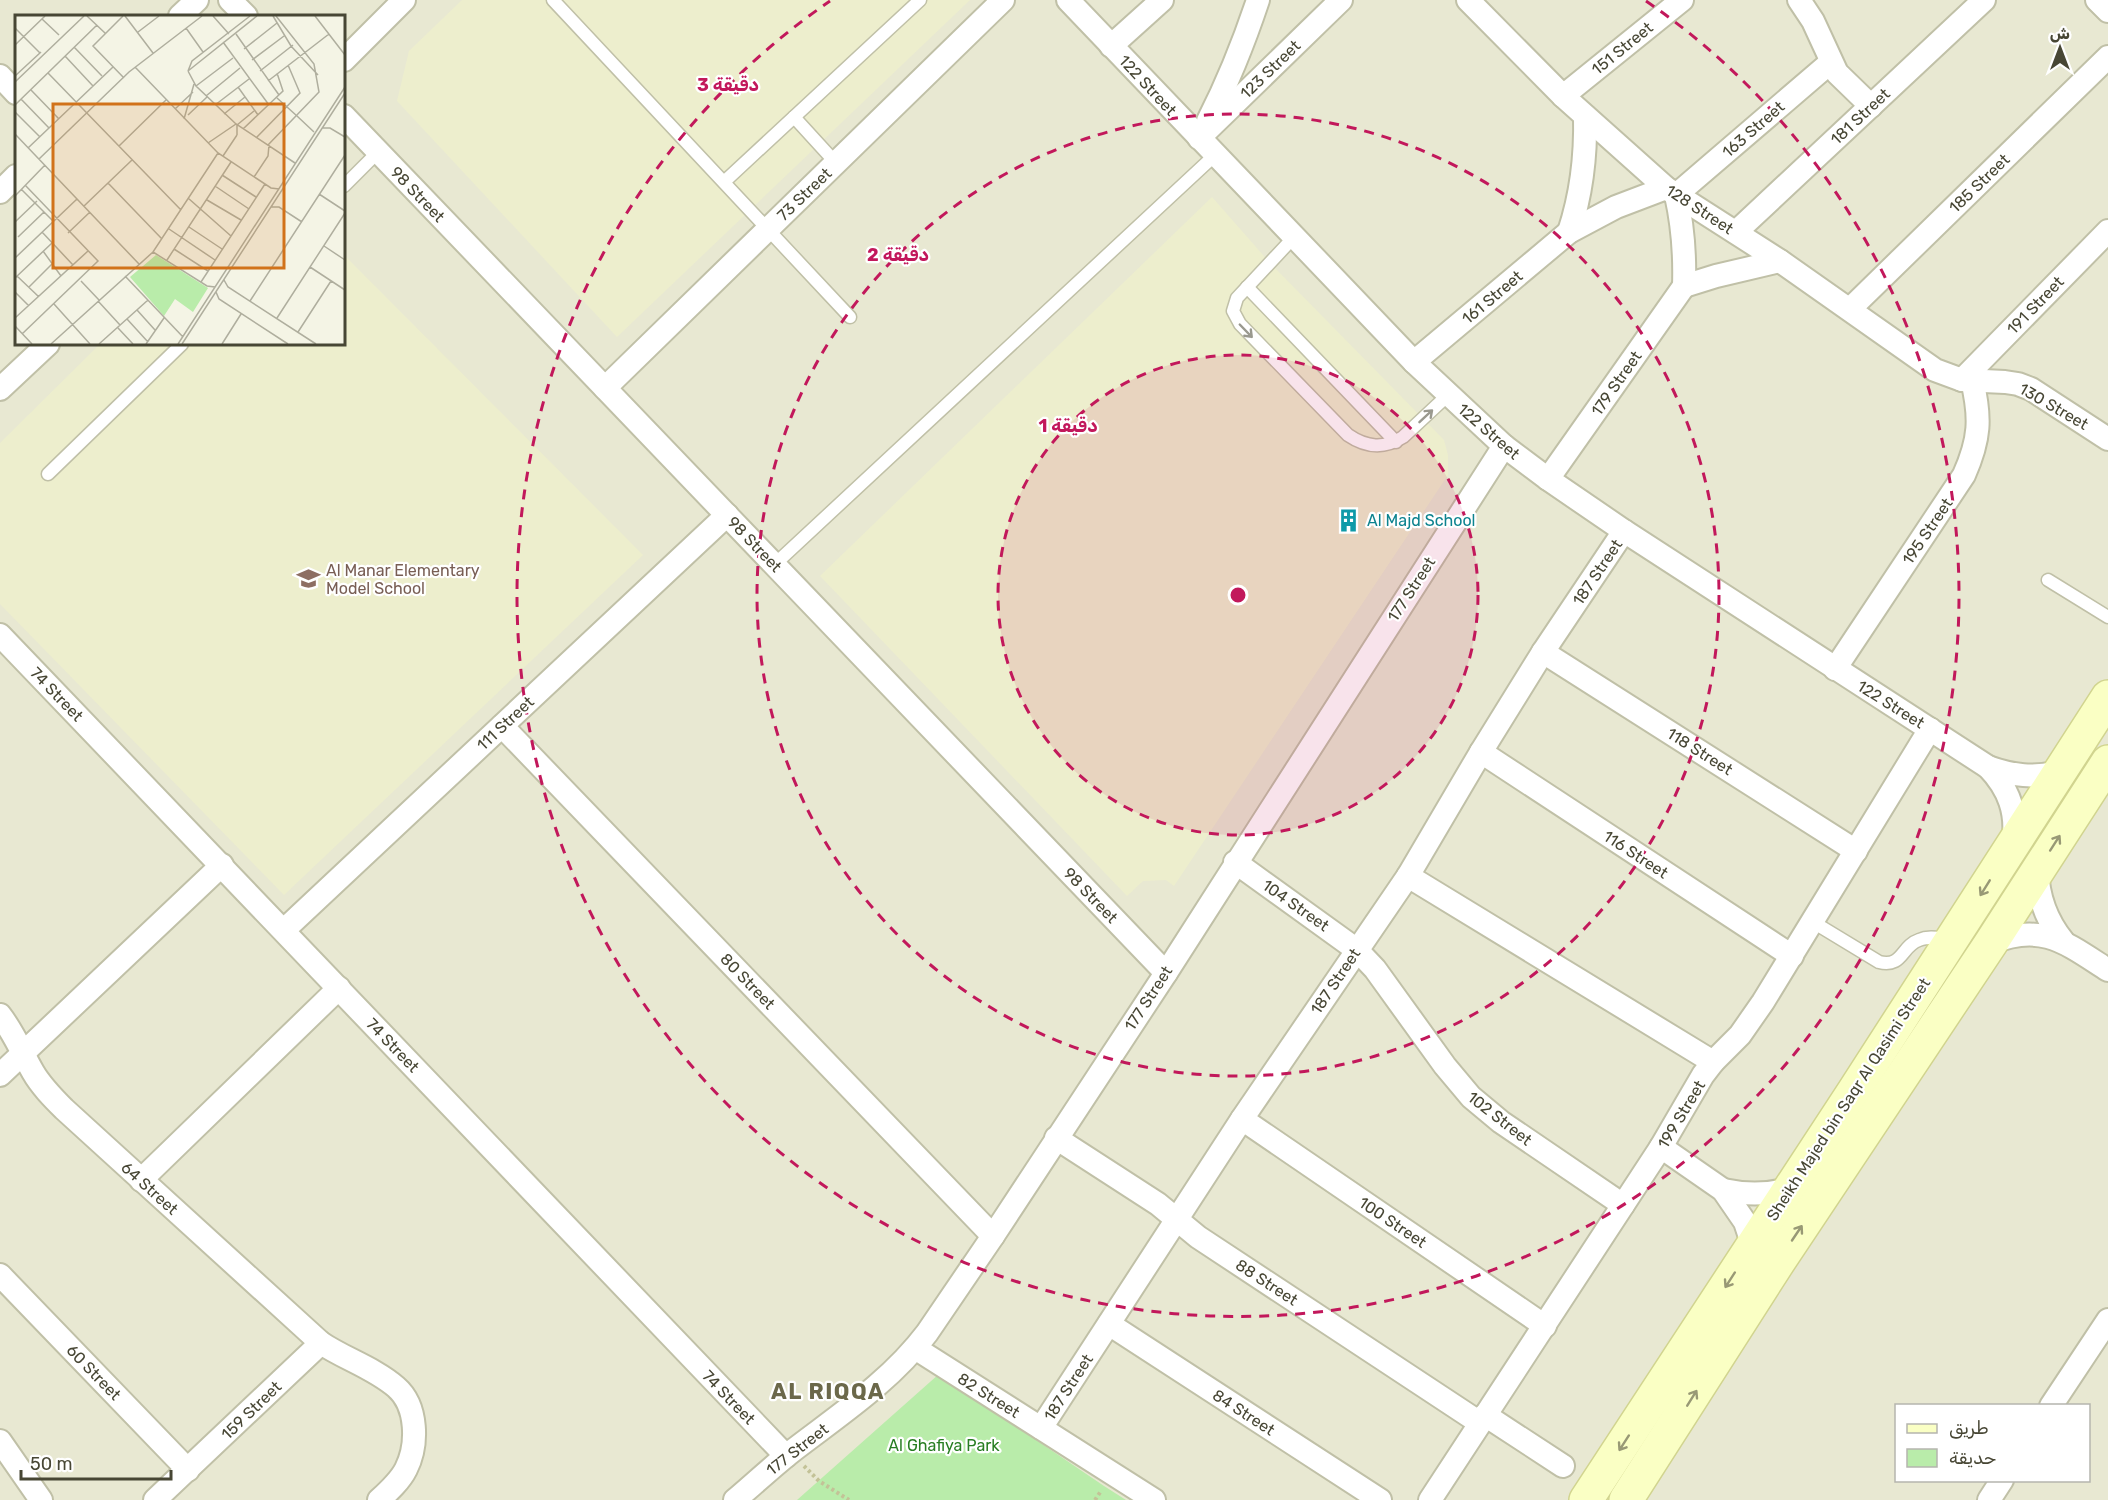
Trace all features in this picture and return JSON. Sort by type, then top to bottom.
[{"type":"street","points":[[181,15],[197,0]]},
{"type":"street","points":[[230,0],[245,15]]},
{"type":"street","points":[[345,59],[404,0]]},
{"type":"street","name":"73 Street","points":[[605,388],[1003,0]]},
{"type":"street","name":"122 Street","points":[[1068,0],[1414,362],[1504,446],[1624,531],[1988,767],[2024,776],[2060,772]]},
{"type":"street","points":[[1112,46],[1162,0]]},
{"type":"street","points":[[1199,138],[1223,92],[1258,0]]},
{"type":"street","name":"123 Street","points":[[1199,138],[1341,0]]},
{"type":"street","name":"151 Street","points":[[1563,96],[1682,0]]},
{"type":"street","points":[[1799,0],[1813,21],[1831,62],[1845,82],[1871,106]]},
{"type":"street","name":"181 Street","points":[[1736,232],[1871,106],[1961,8],[1984,0]]},
{"type":"street","points":[[2097,0],[2108,11]]},
{"type":"street","name":"128 Street","points":[[1477,3],[1563,96],[1671,192],[1780,261],[1925,364],[1935,370],[1967,380]]},
{"type":"street","name":"185 Street","points":[[1850,309],[2108,57]]},
{"type":"street","name":"163 Street","points":[[1569,232],[1616,207],[1671,192],[1831,62]]},
{"type":"street","points":[[0,76],[15,92]]},
{"type":"street","points":[[1569,232],[1578,204],[1583,175],[1586,145],[1585,116]]},
{"type":"street","name":"98 Street","points":[[345,117],[1166,973]]},
{"type":"street","points":[[0,192],[15,177]]},
{"type":"street","points":[[1671,192],[1684,236],[1684,286],[1780,261]]},
{"type":"street","name":"191 Street","points":[[1967,380],[2108,231]]},
{"type":"street","name":"161 Street","points":[[1414,362],[1569,232]]},
{"type":"street","name":"179 Street","points":[[1548,479],[1684,286]]},
{"type":"street","points":[[0,389],[47,345]]},
{"type":"street","name":"130 Street","points":[[1967,380],[2018,384],[2031,389],[2108,439]]},
{"type":"street","name":"195 Street","points":[[1835,669],[1964,475],[1974,452],[1979,429],[1978,405],[1967,380]]},
{"type":"street","name":"177 Street","points":[[735,1500],[788,1454],[856,1404],[915,1348],[993,1236],[1166,973],[1235,862],[1504,446]]},
{"type":"street","name":"111 Street","points":[[284,930],[727,515]]},
{"type":"street","name":"187 Street","points":[[1041,1428],[1242,1119],[1408,876],[1480,752],[1543,652],[1624,531]]},
{"type":"street","name":"74 Street","points":[[0,635],[788,1454]]},
{"type":"street","name":"118 Street","points":[[1543,652],[1856,851]]},
{"type":"street","name":"Sheikh Majed bin Saqr Al Qasimi Street","points":[[1586,1500],[2108,697]]},
{"type":"street","name":"80 Street","points":[[502,726],[993,1236]]},
{"type":"street","name":"199 Street","points":[[1430,1500],[1661,1147],[1713,1062],[1740,1035],[1792,956],[1930,729]]},
{"type":"street","name":"116 Street","points":[[1480,752],[1792,956]]},
{"type":"street","name":"Sheikh Majed bin Saqr Al Qasimi Street","points":[[1626,1500],[1777,1264],[1992,943],[2108,762]]},
{"type":"street","name":"122 Street","points":[[1988,767],[1998,778],[2012,802],[2015,830],[2013,844]]},
{"type":"street","name":"104 Street","points":[[1235,862],[1356,950]]},
{"type":"street","points":[[1,1071],[23,1053],[222,865]]},
{"type":"street","points":[[2037,870],[2043,908],[2063,941]]},
{"type":"street","points":[[1408,876],[1713,1062]]},
{"type":"street","points":[[1992,943],[2015,935],[2051,937],[2063,941],[2108,970]]},
{"type":"street","name":"102 Street","points":[[1356,950],[1375,969],[1445,1066],[1471,1097],[1501,1122],[1623,1205]]},
{"type":"street","points":[[1892,1092],[1889,1085],[1890,1070],[1943,987],[1944,982],[1940,974],[1930,973]]},
{"type":"street","points":[[141,1180],[339,988]]},
{"type":"street","name":"64 Street","points":[[0,1015],[17,1039],[46,1091],[321,1343],[398,1388],[407,1401],[412,1418],[412,1452],[406,1469],[395,1485],[379,1500]]},
{"type":"street","name":"100 Street","points":[[1242,1119],[1545,1326]]},
{"type":"street","name":"88 Street","points":[[1056,1138],[1177,1218],[1198,1237],[1483,1419],[1563,1466]]},
{"type":"street","points":[[1661,1147],[1723,1190],[1745,1222],[1753,1246]]},
{"type":"street","points":[[1723,1190],[1749,1194],[1789,1189]]},
{"type":"street","name":"60 Street","points":[[0,1275],[188,1470]]},
{"type":"street","points":[[2052,1404],[2108,1320]]},
{"type":"street","name":"84 Street","points":[[1109,1324],[1380,1500]]},
{"type":"street","name":"159 Street","points":[[155,1500],[321,1343]]},
{"type":"street","name":"82 Street","points":[[915,1348],[1154,1500]]},
{"type":"street","points":[[3,1451],[41,1500]]},
{"type":"street","points":[[1989,1500],[2001,1482]]},
{"type":"lane","points":[[553,0],[850,317]]},
{"type":"lane","points":[[724,182],[920,0]]},
{"type":"lane","points":[[794,117],[836,163]]},
{"type":"lane","points":[[345,185],[378,152]]},
{"type":"lane","points":[[774,565],[1215,155]]},
{"type":"lane","points":[[1294,237],[1234,304],[1233,311],[1240,324],[1348,435],[1359,442],[1371,446],[1384,446],[1396,442],[1448,396]]},
{"type":"lane","points":[[1247,287],[1396,442]]},
{"type":"lane","points":[[48,474],[181,345]]},
{"type":"lane","points":[[2048,580],[2108,617]]},
{"type":"lane","points":[[1813,922],[1879,962],[1887,964],[1894,962],[1918,940],[1933,937],[1952,940]]},
{"type":"path","points":[[788,1454],[819,1481],[849,1500]]},
{"type":"shaded area","points":[[0,0],[2108,0],[2108,1500],[0,1500]]},
{"type":"shaded area","points":[[462,0],[970,0],[617,337],[397,101],[409,51]]},
{"type":"shaded area","points":[[1212,197],[1270,263],[1444,440],[1448,455],[1448,475],[1174,886],[1166,880],[1143,881],[1127,896],[820,576]]},
{"type":"shaded area","name":"Al Manar Elementary Model School","points":[[345,256],[643,555],[284,895],[0,604],[0,443],[99,345],[345,345]]},
{"type":"green space","name":"Al Ghafiya Park","points":[[939,1374],[1104,1486],[1126,1500],[797,1500]]},
{"type":"place","name":"Al Majd School","points":[[1349,520]]},
{"type":"place","name":"Al Manar Elementary Model School","points":[[308,579]]},
{"type":"district","name":"AL RIQQA","points":[[828,1391]]}]
